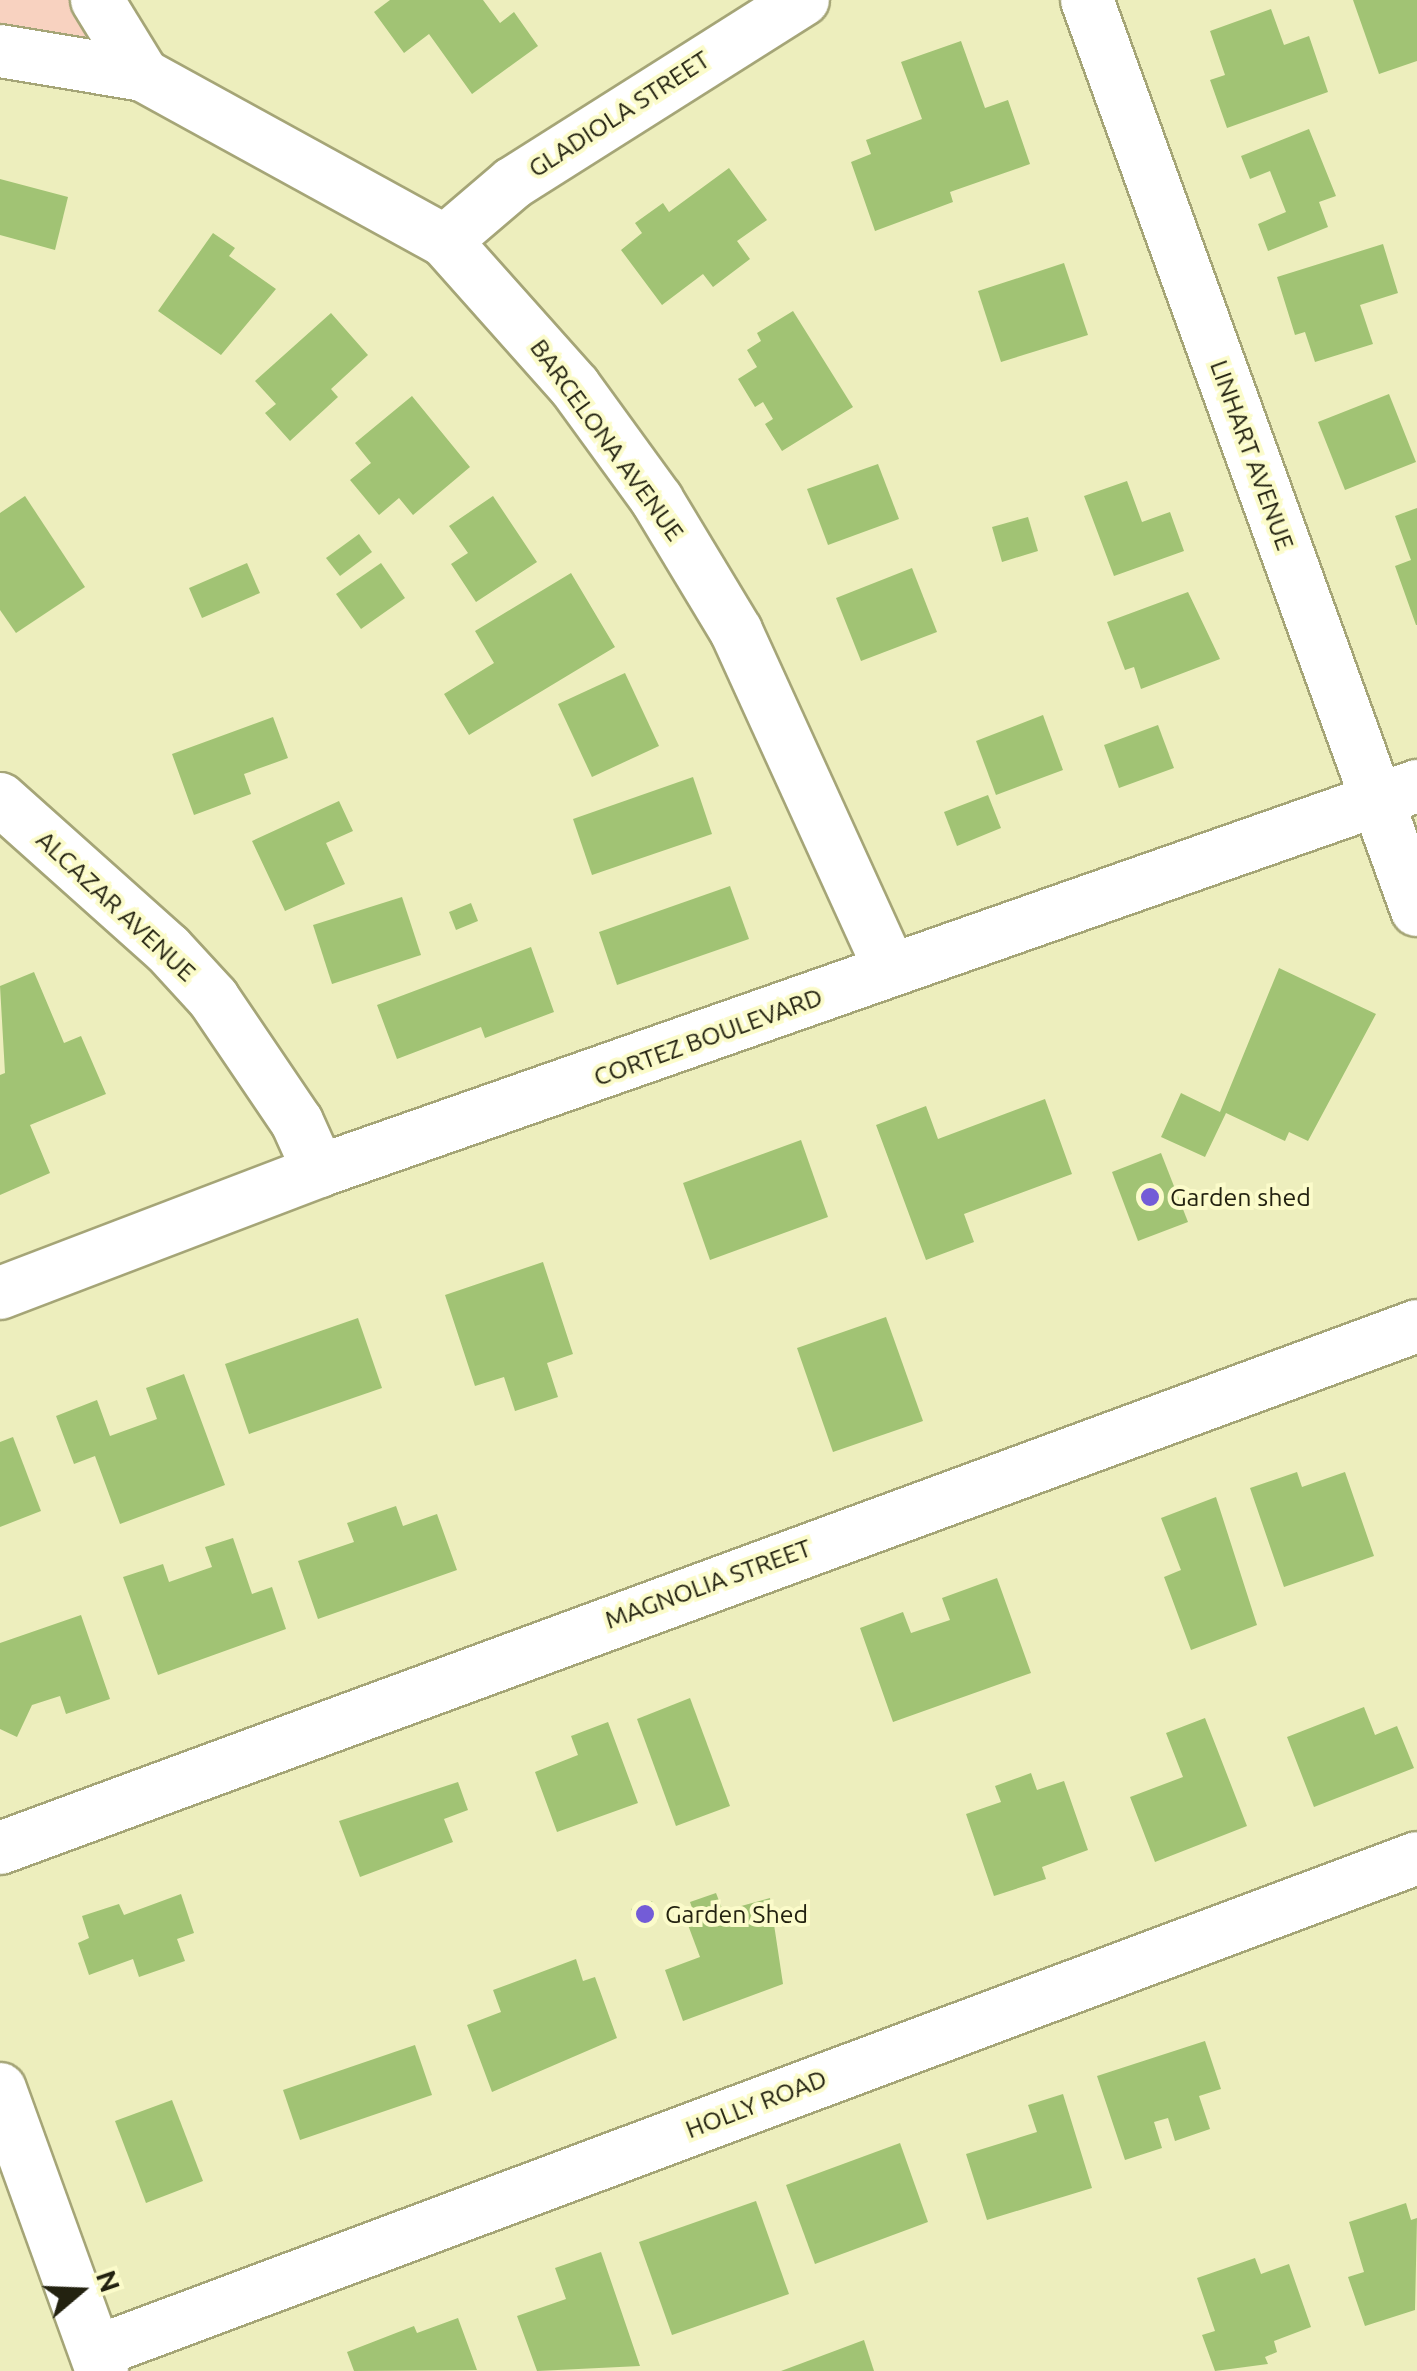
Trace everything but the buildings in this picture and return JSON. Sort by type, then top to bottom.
[{"type":"street","points":[[97,0],[142,76]]},
{"type":"street","name":"GLADIOLA STREET","points":[[445,241],[513,183],[803,0]]},
{"type":"street","name":"LINHART AVENUE","points":[[1086,0],[1397,793],[1417,910]]},
{"type":"street","name":"BARCELONA AVENUE","points":[[0,51],[142,76],[445,241],[574,387],[657,500],[775,704],[890,969]]},
{"type":"street","name":"CORTEZ BOULEVARD","points":[[0,1293],[319,1171],[1397,793]]},
{"type":"street","name":"ALCAZAR AVENUE","points":[[0,800],[168,949],[213,998],[297,1122],[319,1171]]},
{"type":"street","name":"MAGNOLIA STREET","points":[[0,1848],[1417,1326]]},
{"type":"street","name":"HOLLY ROAD","points":[[99,2362],[1417,1858]]},
{"type":"street","points":[[0,2089],[99,2362]]},
{"type":"shaded area","points":[[0,0],[97,0],[143,75],[0,51]]},
{"type":"place","name":"Garden shed","points":[[1150,1197]]},
{"type":"place","name":"Garden Shed","points":[[645,1914]]}]
